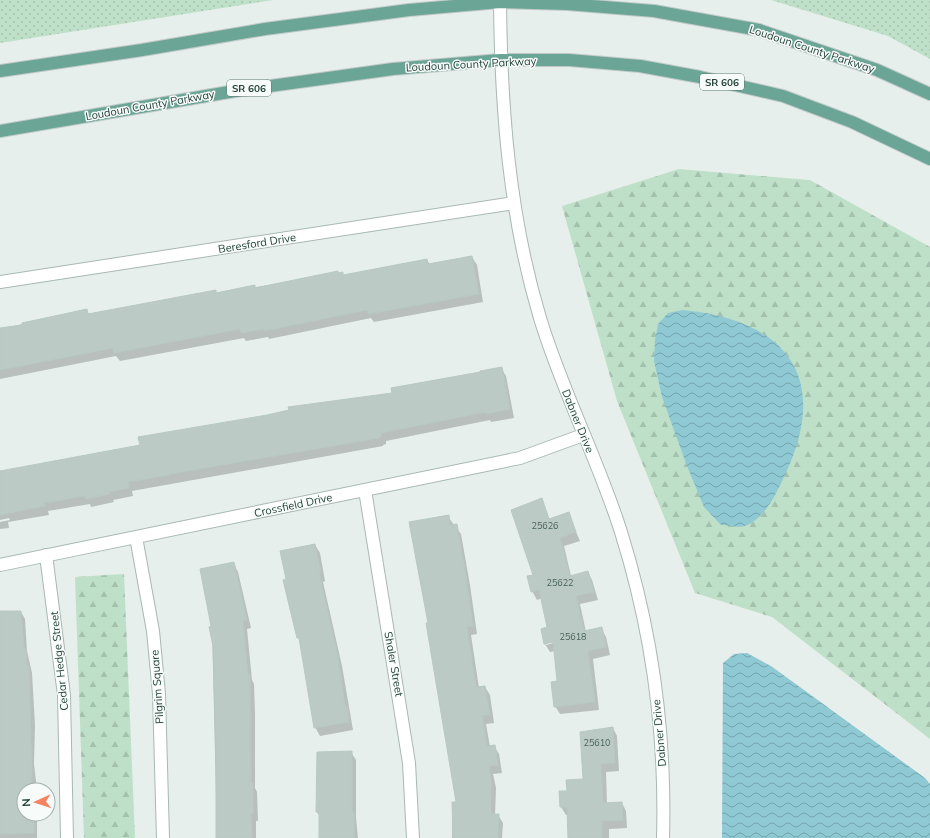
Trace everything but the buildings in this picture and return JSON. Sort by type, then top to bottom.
[{"type":"main road","name":"Loudoun County Parkway","points":[[0,71],[142,50],[265,29],[409,10],[500,2],[567,4],[654,11],[759,30],[877,70],[930,94]]},
{"type":"main road","name":"Loudoun County Parkway","points":[[0,131],[241,90],[393,69],[500,60],[569,60],[640,66],[708,78],[783,96],[852,122],[930,159]]},
{"type":"street","name":"Dabner Drive","points":[[500,2],[500,60],[504,131],[514,204],[528,274],[540,318],[556,366],[601,476],[621,532],[638,595],[650,656],[660,724],[664,801],[663,838]]},
{"type":"street","name":"Beresford Drive","points":[[0,282],[514,204]]},
{"type":"street","name":"Crossfield Drive","points":[[0,565],[520,458],[583,435]]},
{"type":"street","name":"Shaler Street","points":[[365,490],[410,763],[412,838]]},
{"type":"street","name":"Pilgrim Square","points":[[136,537],[153,631],[159,694],[163,838]]},
{"type":"street","name":"Cedar Hedge Street","points":[[46,555],[64,695],[67,838]]},
{"type":"green space","points":[[0,0],[273,0],[0,43]]},
{"type":"green space","points":[[771,0],[930,0],[930,59],[888,36]]},
{"type":"green space","points":[[679,169],[810,180],[930,247],[930,739],[772,617],[695,593],[617,401],[562,206]]},
{"type":"green space","points":[[124,574],[135,838],[84,838],[75,577]]},
{"type":"water","points":[[683,310],[719,316],[749,326],[773,341],[790,360],[801,383],[803,411],[798,442],[784,477],[769,506],[758,518],[743,527],[721,525],[704,507],[687,466],[662,397],[654,361],[655,340],[658,324],[668,313]]},
{"type":"water","points":[[747,653],[771,666],[925,778],[930,784],[930,838],[722,838],[723,663],[734,654]]}]
